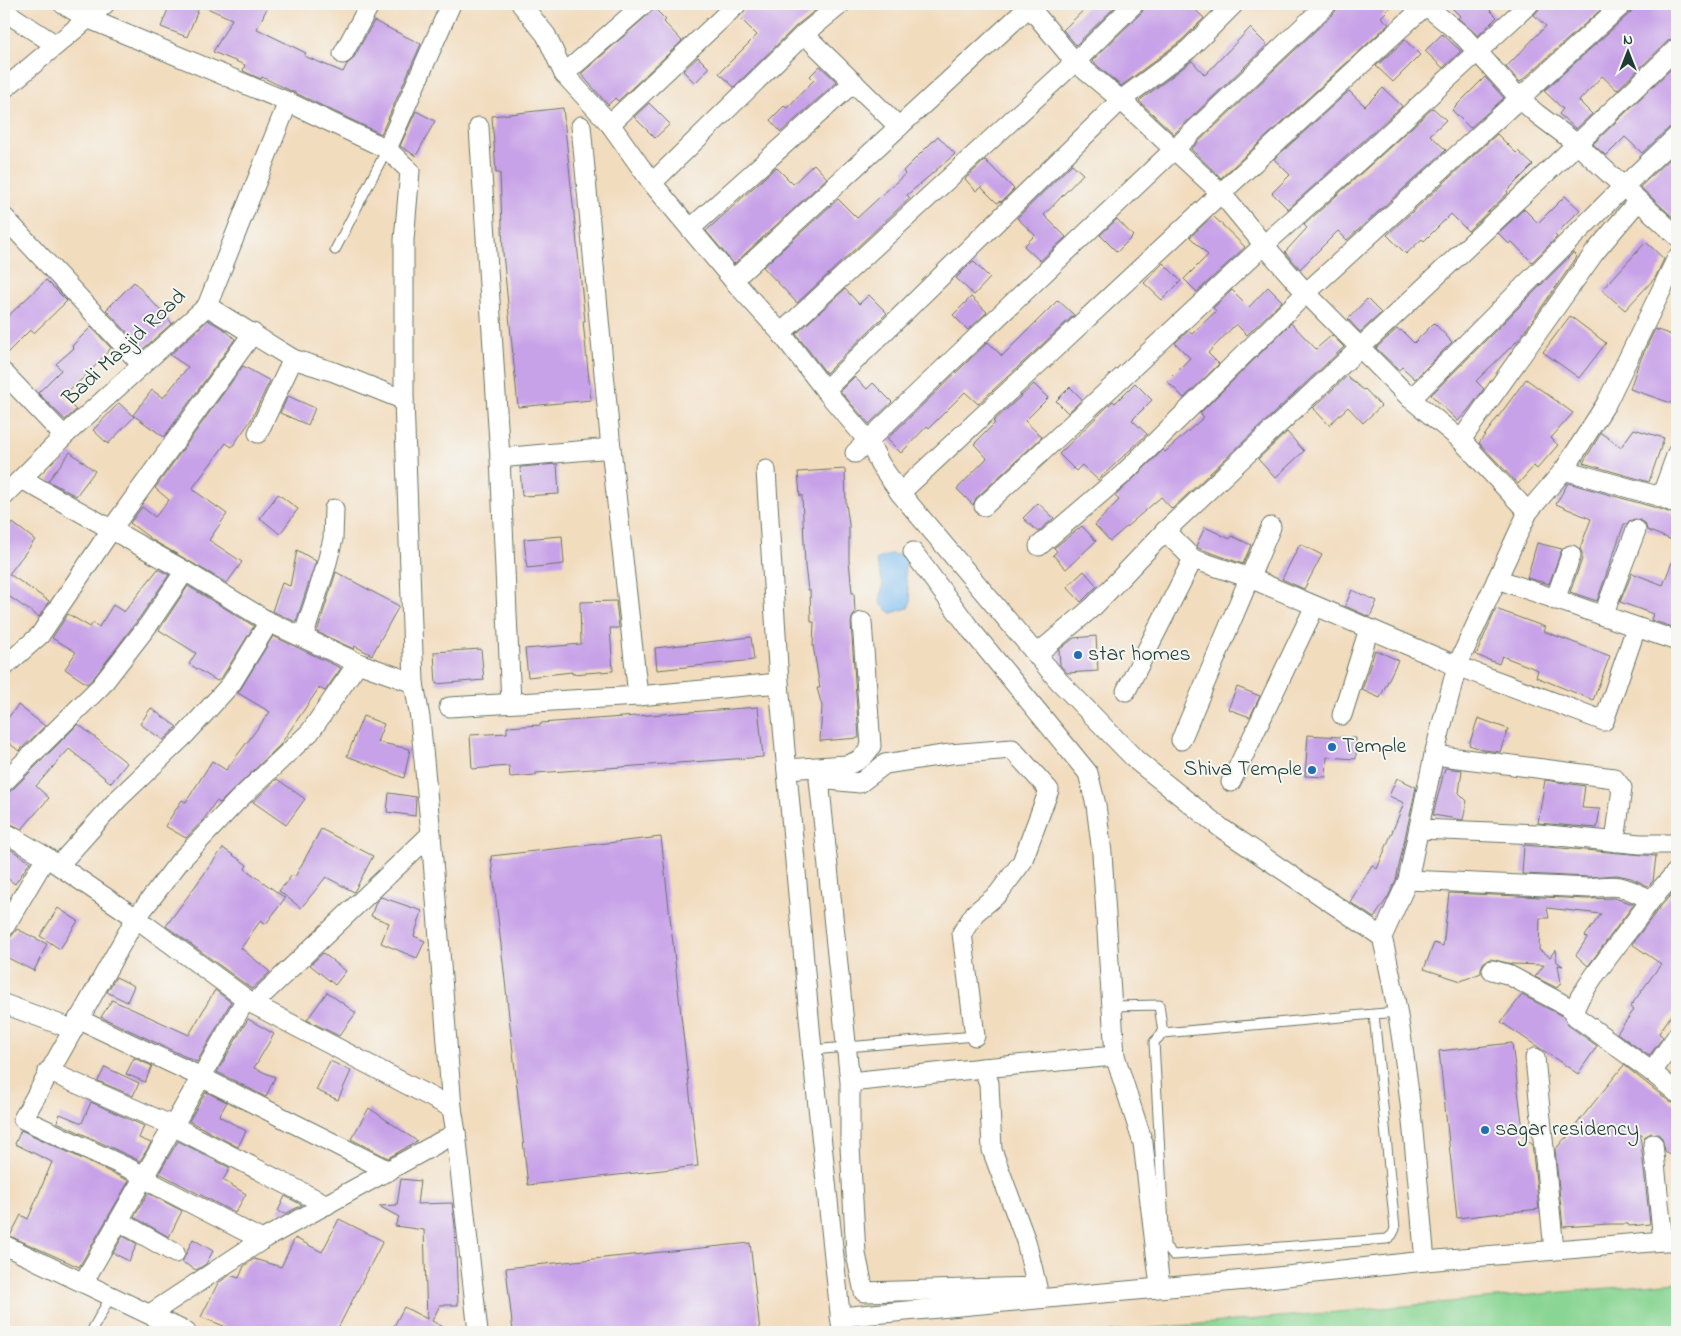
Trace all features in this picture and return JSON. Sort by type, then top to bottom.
[{"type":"street","points":[[63,4],[87,18],[288,102],[387,149],[410,171],[404,249],[404,400],[414,683],[420,718],[431,834],[452,1108],[478,1332]]},
{"type":"street","points":[[4,89],[105,4]]},
{"type":"street","points":[[344,54],[370,4]]},
{"type":"street","points":[[387,149],[451,4]]},
{"type":"street","points":[[564,74],[644,4]]},
{"type":"street","points":[[610,124],[737,4]]},
{"type":"street","points":[[652,183],[804,34],[841,4]]},
{"type":"street","points":[[781,333],[1075,62],[1134,4]]},
{"type":"street","points":[[825,390],[1122,100],[1189,48],[1234,4]]},
{"type":"street","points":[[863,446],[1327,4]]},
{"type":"street","points":[[900,493],[1426,4],[1464,37],[1536,114],[1577,144],[1677,236]]},
{"type":"street","points":[[984,506],[1264,245],[1362,158],[1528,4]]},
{"type":"street","points":[[1039,546],[1122,475],[1306,293],[1623,4]]},
{"type":"street","points":[[524,5],[546,35],[564,74],[610,124],[652,183],[733,280],[781,333],[825,390],[863,446],[880,464],[900,493],[1058,680],[1137,761],[1221,828],[1382,937]]},
{"type":"street","points":[[733,280],[1029,5],[1075,62],[1122,100],[1221,193],[1306,293],[1412,399],[1461,440],[1528,512]]},
{"type":"street","points":[[4,11],[56,45]]},
{"type":"street","points":[[804,34],[899,127]]},
{"type":"street","points":[[1037,654],[1094,606],[1165,531],[1677,48]]},
{"type":"street","points":[[691,228],[854,82]]},
{"type":"street","name":"Badi Masjid Road","points":[[4,496],[64,436],[207,306],[288,102]]},
{"type":"street","points":[[581,126],[611,448],[638,696]]},
{"type":"street","points":[[479,127],[500,458],[512,703]]},
{"type":"street","points":[[1412,399],[1623,187],[1677,136]]},
{"type":"street","points":[[1461,440],[1596,252],[1638,200]]},
{"type":"street","points":[[4,217],[142,365]]},
{"type":"street","points":[[1425,1260],[1398,1012],[1382,937],[1408,880],[1420,830],[1434,755],[1457,666],[1528,512],[1564,470],[1606,404],[1677,258]]},
{"type":"street","points":[[207,306],[293,358],[404,400]]},
{"type":"street","points":[[4,667],[40,635],[111,530],[253,333]]},
{"type":"street","points":[[258,434],[293,358]]},
{"type":"street","points":[[4,373],[64,436]]},
{"type":"street","points":[[500,458],[611,448]]},
{"type":"street","points":[[1564,470],[1669,501],[1677,453]]},
{"type":"street","points":[[766,470],[779,683],[812,1050],[841,1325],[1160,1287],[1268,1278],[1425,1260],[1670,1241],[1653,1144]]},
{"type":"street","points":[[22,479],[185,571],[269,622],[358,663],[414,683]]},
{"type":"street","points":[[303,637],[333,539],[334,509]]},
{"type":"street","points":[[1181,740],[1271,527]]},
{"type":"street","points":[[1603,616],[1636,530]]},
{"type":"street","points":[[1165,531],[1193,559],[1250,578],[1457,666],[1604,721],[1636,628]]},
{"type":"street","points":[[912,552],[971,630],[1088,773],[1096,805],[1102,853],[1115,1056],[1143,1143],[1160,1287]]},
{"type":"street","points":[[1555,600],[1571,555]]},
{"type":"street","points":[[1126,691],[1193,559]]},
{"type":"street","points":[[4,782],[101,686],[149,624],[185,571]]},
{"type":"street","points":[[1497,580],[1677,641]]},
{"type":"street","points":[[1231,782],[1315,606]]},
{"type":"street","points":[[4,928],[52,861],[185,735],[231,684],[269,622]]},
{"type":"street","points":[[787,769],[855,763],[866,755],[871,746],[862,622]]},
{"type":"street","points":[[1342,715],[1369,629]]},
{"type":"street","points":[[262,1240],[154,1184],[145,1176],[23,1118],[136,918],[180,861],[237,801],[310,732],[358,663]]},
{"type":"street","points":[[450,707],[638,696],[779,683]]},
{"type":"street","points":[[975,1036],[962,934],[975,912],[998,894],[1022,862],[1049,790],[1012,749],[950,754],[885,764],[860,783],[819,779],[850,1082],[850,1146],[856,1254],[864,1292],[1037,1287],[1026,1241],[992,1150],[989,1083],[984,1068]]},
{"type":"street","points":[[1434,755],[1614,778],[1622,788],[1615,842]]},
{"type":"street","points":[[1420,830],[1538,834],[1640,844],[1677,844]]},
{"type":"street","points":[[4,832],[52,861],[136,918],[249,1002],[452,1108]]},
{"type":"street","points":[[84,1283],[201,1077],[249,1002],[431,834]]},
{"type":"street","points":[[1677,871],[1651,900],[1594,976],[1574,1010],[1575,1016],[1652,1072],[1677,1093]]},
{"type":"street","points":[[1408,880],[1589,888],[1612,885],[1624,887],[1651,900]]},
{"type":"street","points":[[1492,970],[1506,974],[1574,1010]]},
{"type":"street","points":[[4,1004],[75,1024],[201,1077],[389,1171]]},
{"type":"street","points":[[1652,1072],[1677,1036]]},
{"type":"street","points":[[850,1082],[1115,1056]]},
{"type":"street","points":[[1535,1058],[1554,1250]]},
{"type":"street","points":[[48,1071],[173,1126],[328,1205]]},
{"type":"street","points":[[150,1314],[262,1240],[456,1133]]},
{"type":"street","points":[[119,1221],[175,1254]]},
{"type":"street","points":[[4,1245],[186,1332]]},
{"type":"lane","points":[[335,250],[387,149]]},
{"type":"lane","points":[[1112,1006],[1159,1004],[1163,1033]]},
{"type":"lane","points":[[1374,1014],[1395,1229],[1392,1235],[1387,1239],[1173,1255],[1168,1252],[1165,1246],[1154,1042],[1163,1033],[1374,1014],[1398,1012]]},
{"type":"lane","points":[[812,1050],[975,1036]]},
{"type":"lane","points":[[92,1332],[111,1296]]},
{"type":"green space","points":[[1677,1282],[1677,1332],[1110,1332]]},
{"type":"water","points":[[891,554],[906,556],[905,576],[911,601],[908,608],[891,613],[880,603],[883,583],[876,560]]},
{"type":"building","points":[[170,4],[269,4],[257,29],[306,53],[304,56],[343,72],[347,64],[353,59],[374,21],[421,44],[381,134],[262,77],[261,79],[243,71],[245,65],[213,52],[232,19],[200,5],[187,37],[161,27]]},
{"type":"building","points":[[750,4],[823,4],[796,26],[734,87],[719,73],[757,35],[739,17]]},
{"type":"building","points":[[1090,4],[1118,4],[1076,45],[1063,30]]},
{"type":"building","points":[[1145,4],[1189,4],[1204,18],[1182,40],[1121,86],[1092,61],[1142,12]]},
{"type":"building","points":[[1338,4],[1394,4],[1381,17],[1389,24],[1221,178],[1191,149],[1335,12]]},
{"type":"building","points":[[1448,4],[1484,4],[1497,17],[1478,36],[1458,18],[1460,16]]},
{"type":"building","points":[[1540,4],[1607,4],[1520,82],[1506,67],[1546,26],[1534,15],[1540,8]]},
{"type":"building","points":[[1634,4],[1677,4],[1677,37],[1669,40],[1617,90],[1602,76],[1579,101],[1592,114],[1576,129],[1559,114],[1563,109],[1544,91],[1631,12]]},
{"type":"building","points":[[654,8],[682,41],[618,101],[615,98],[608,105],[581,74]]},
{"type":"building","points":[[1250,28],[1267,45],[1174,134],[1139,101],[1192,61],[1205,75]]},
{"type":"building","points":[[1442,34],[1461,51],[1443,68],[1425,51]]},
{"type":"building","points":[[1405,40],[1420,55],[1393,82],[1376,66]]},
{"type":"building","points":[[698,57],[709,68],[695,83],[683,71]]},
{"type":"building","points":[[1677,63],[1677,125],[1669,128],[1642,153],[1625,137],[1606,156],[1593,144]]},
{"type":"building","points":[[820,66],[837,82],[781,132],[770,120],[784,106],[787,108],[814,80],[810,76]]},
{"type":"building","points":[[1485,77],[1504,98],[1470,128],[1452,110]]},
{"type":"building","points":[[1383,88],[1402,106],[1288,209],[1272,193],[1290,175],[1274,159],[1349,91],[1365,106]]},
{"type":"building","points":[[649,103],[670,124],[655,138],[634,117]]},
{"type":"building","points":[[563,108],[585,321],[583,321],[591,400],[518,407],[503,253],[500,173],[496,173],[492,116]]},
{"type":"building","points":[[1433,108],[1446,120],[1430,135],[1446,150],[1347,240],[1338,231],[1300,269],[1285,252],[1307,228],[1304,225]]},
{"type":"building","points":[[416,111],[435,121],[416,156],[400,146]]},
{"type":"building","points":[[1497,134],[1516,153],[1518,151],[1533,165],[1507,191],[1508,193],[1468,231],[1451,214],[1424,241],[1422,239],[1406,254],[1387,235]]},
{"type":"building","points":[[938,136],[955,154],[907,195],[910,198],[797,303],[763,267],[838,199],[857,218],[905,174],[903,171]]},
{"type":"building","points":[[1677,151],[1677,221],[1640,187]]},
{"type":"building","points":[[985,160],[1014,189],[1001,202],[997,203],[981,187],[976,191],[965,179]]},
{"type":"building","points":[[814,164],[827,178],[734,264],[706,231],[776,167],[793,184]]},
{"type":"building","points":[[1072,164],[1083,174],[1044,215],[1066,237],[1040,261],[1024,246],[1035,235],[1017,218]]},
{"type":"building","points":[[1565,196],[1580,210],[1532,262],[1511,241],[1509,244],[1498,233],[1524,209],[1538,223]]},
{"type":"building","points":[[1213,216],[1245,247],[1197,292],[1184,279],[1208,255],[1190,237]]},
{"type":"building","points":[[1117,219],[1133,236],[1117,252],[1100,235]]},
{"type":"building","points":[[1646,242],[1664,259],[1655,278],[1625,310],[1602,290]]},
{"type":"building","points":[[1573,253],[1577,257],[1519,339],[1476,381],[1484,389],[1458,421],[1431,395]]},
{"type":"building","points":[[973,261],[990,278],[974,295],[956,278]]},
{"type":"building","points":[[1163,263],[1181,281],[1162,300],[1144,283]]},
{"type":"building","points":[[46,280],[67,301],[34,333],[30,330],[4,356],[4,320]]},
{"type":"building","points":[[134,282],[172,323],[143,349],[106,310]]},
{"type":"building","points":[[1268,287],[1282,301],[1247,335],[1236,324],[1208,353],[1219,364],[1184,398],[1167,381],[1190,358],[1175,343],[1188,331],[1192,334],[1216,311],[1213,308],[1232,290],[1249,307]]},
{"type":"building","points":[[845,289],[859,304],[869,295],[887,313],[826,373],[796,334]]},
{"type":"building","points":[[971,297],[987,312],[968,330],[953,315]]},
{"type":"building","points":[[1367,299],[1381,313],[1360,332],[1348,319]]},
{"type":"building","points":[[1058,300],[1074,315],[978,404],[965,392],[929,428],[927,426],[901,453],[887,439],[988,342],[1002,356]]},
{"type":"building","points":[[1570,316],[1606,343],[1579,378],[1543,352]]},
{"type":"building","points":[[208,320],[225,330],[235,339],[164,437],[133,415],[152,390],[163,398],[188,367],[170,355]]},
{"type":"building","points":[[1291,323],[1316,349],[1332,335],[1344,347],[1172,509],[1161,497],[1110,541],[1095,525],[1119,500],[1115,496],[1163,450],[1165,452],[1204,417],[1200,413]]},
{"type":"building","points":[[1434,323],[1452,342],[1415,379],[1402,367],[1399,370],[1376,348],[1397,329],[1401,330],[1414,343]]},
{"type":"building","points":[[91,327],[111,348],[88,374],[62,396],[76,410],[65,420],[38,393],[61,370],[56,364],[74,348],[72,346]]},
{"type":"building","points":[[1655,329],[1677,337],[1677,405],[1630,389],[1638,365]]},
{"type":"building","points":[[243,366],[270,381],[251,420],[232,447],[226,443],[192,489],[227,514],[209,540],[242,562],[227,583],[154,541],[130,523],[142,507],[155,517],[169,500],[155,488]]},
{"type":"building","points":[[1347,376],[1363,390],[1365,389],[1381,406],[1363,423],[1348,407],[1329,425],[1313,408]]},
{"type":"building","points":[[854,377],[867,389],[873,383],[892,402],[869,424],[840,391]]},
{"type":"building","points":[[1526,379],[1573,413],[1551,438],[1558,445],[1537,469],[1534,466],[1518,484],[1479,443]]},
{"type":"building","points":[[1135,383],[1152,400],[1132,420],[1147,434],[1098,480],[1082,465],[1076,471],[1059,454],[1113,401],[1115,403]]},
{"type":"building","points":[[1034,384],[1048,398],[1025,421],[1042,437],[976,498],[973,505],[957,489],[987,458],[974,444],[995,423],[993,422]]},
{"type":"building","points":[[1070,387],[1082,399],[1068,413],[1056,401]]},
{"type":"building","points":[[288,396],[315,408],[308,425],[280,413]]},
{"type":"building","points":[[119,403],[134,417],[108,444],[93,430]]},
{"type":"building","points":[[1634,429],[1664,438],[1649,482],[1583,463],[1601,433],[1621,447]]},
{"type":"building","points":[[1287,432],[1304,451],[1275,478],[1258,459]]},
{"type":"building","points":[[70,452],[95,471],[76,496],[48,481]]},
{"type":"building","points":[[557,464],[559,494],[522,496],[520,467]]},
{"type":"building","points":[[845,469],[846,504],[849,524],[849,560],[852,593],[854,593],[855,613],[851,623],[859,738],[820,741],[822,706],[817,688],[820,688],[813,645],[814,622],[811,622],[810,590],[808,590],[805,566],[802,495],[800,496],[798,472]]},
{"type":"building","points":[[1568,483],[1677,515],[1677,542],[1647,530],[1645,523],[1640,520],[1629,521],[1627,524],[1624,524],[1597,601],[1570,592],[1582,559],[1580,548],[1591,519],[1556,504]]},
{"type":"building","points":[[278,494],[298,509],[280,534],[260,518]]},
{"type":"building","points":[[1038,503],[1054,518],[1038,532],[1023,518]]},
{"type":"building","points":[[13,523],[35,540],[9,574],[49,601],[39,617],[4,593],[4,535]]},
{"type":"building","points":[[1082,526],[1096,541],[1066,569],[1053,555],[1057,551],[1054,548]]},
{"type":"building","points":[[1205,527],[1230,539],[1232,536],[1251,545],[1243,564],[1198,548],[1196,546]]},
{"type":"building","points":[[562,536],[564,564],[527,568],[524,539]]},
{"type":"building","points":[[1537,543],[1562,549],[1549,584],[1527,578]]},
{"type":"building","points":[[1300,544],[1322,555],[1304,589],[1282,579]]},
{"type":"building","points":[[297,550],[316,561],[296,622],[272,611],[282,583],[290,586]]},
{"type":"building","points":[[1676,552],[1677,612],[1672,627],[1651,620],[1653,614],[1620,602],[1632,573],[1663,585]]},
{"type":"building","points":[[158,569],[169,575],[93,679],[87,684],[65,669],[76,652],[52,638],[68,614],[90,627],[93,623],[99,627],[113,605],[124,612]]},
{"type":"building","points":[[1084,571],[1097,586],[1081,602],[1067,587]]},
{"type":"building","points":[[336,572],[399,606],[372,655],[355,646],[354,649],[317,632]]},
{"type":"building","points":[[188,586],[254,626],[222,677],[217,681],[189,664],[196,653],[159,630]]},
{"type":"building","points":[[1352,590],[1377,601],[1370,617],[1345,606]]},
{"type":"building","points":[[616,601],[619,628],[610,628],[613,671],[572,674],[572,672],[528,677],[525,649],[581,644],[580,602]]},
{"type":"building","points":[[1496,609],[1545,627],[1543,631],[1610,656],[1593,700],[1536,677],[1538,670],[1502,656],[1499,664],[1476,655]]},
{"type":"building","points":[[273,636],[341,668],[325,691],[319,688],[280,745],[220,803],[216,801],[204,819],[186,838],[165,826],[182,800],[186,802],[212,761],[226,770],[270,712],[238,693]]},
{"type":"building","name":"star homes","points":[[1096,636],[1098,671],[1067,673],[1060,665],[1059,650],[1074,638]]},
{"type":"building","points":[[751,637],[754,660],[657,670],[655,648]]},
{"type":"building","points":[[481,649],[484,680],[436,684],[434,652]]},
{"type":"building","points":[[1375,650],[1398,660],[1380,698],[1362,690]]},
{"type":"building","points":[[1237,687],[1260,696],[1250,717],[1228,709]]},
{"type":"building","points":[[18,705],[45,726],[19,751],[4,739],[4,723]]},
{"type":"building","points":[[758,707],[763,757],[536,773],[536,775],[510,777],[509,766],[472,769],[470,735],[507,733],[507,727],[541,725],[541,723]]},
{"type":"building","points":[[151,708],[177,727],[163,740],[140,724]]},
{"type":"building","points":[[363,716],[384,724],[377,742],[410,749],[404,778],[347,756]]},
{"type":"building","points":[[1478,718],[1508,729],[1500,752],[1484,750],[1469,745]]},
{"type":"building","points":[[78,724],[127,763],[111,783],[69,749],[36,786],[49,798],[22,829],[4,821],[4,795],[12,790]]},
{"type":"building","name":"Temple","points":[[1308,735],[1356,738],[1356,759],[1327,757],[1326,777],[1305,776]]},
{"type":"building","points":[[1445,768],[1462,770],[1459,793],[1467,801],[1463,820],[1433,815]]},
{"type":"building","points":[[1397,778],[1416,787],[1396,880],[1388,897],[1374,918],[1350,902],[1372,865],[1377,869],[1404,803],[1389,796]]},
{"type":"building","points":[[277,779],[305,799],[286,825],[253,802]]},
{"type":"building","points":[[1545,780],[1585,786],[1582,808],[1600,809],[1597,828],[1538,823]]},
{"type":"building","points":[[389,793],[416,797],[415,816],[387,812]]},
{"type":"building","points":[[321,829],[373,856],[354,892],[326,877],[301,908],[279,891],[292,875],[295,877]]},
{"type":"building","points":[[661,837],[698,1166],[528,1185],[491,856]]},
{"type":"building","points":[[4,845],[30,862],[15,884],[4,876]]},
{"type":"building","points":[[1524,845],[1656,856],[1653,881],[1648,886],[1631,878],[1617,875],[1589,877],[1522,874]]},
{"type":"building","points":[[223,848],[247,865],[245,869],[285,898],[266,924],[261,920],[241,948],[270,972],[252,989],[166,926]]},
{"type":"building","points":[[1677,888],[1677,1007],[1659,1033],[1663,1037],[1649,1056],[1617,1033],[1634,1010],[1630,1007],[1661,964],[1632,944]]},
{"type":"building","points":[[1449,893],[1588,899],[1614,898],[1634,904],[1588,966],[1576,955],[1587,938],[1585,936],[1601,914],[1547,908],[1549,918],[1540,918],[1539,950],[1550,957],[1555,950],[1557,962],[1563,966],[1558,965],[1561,983],[1557,988],[1535,977],[1544,965],[1512,964],[1490,959],[1484,962],[1481,973],[1461,981],[1424,969],[1434,943],[1443,946]]},
{"type":"building","points":[[381,897],[422,911],[414,936],[425,941],[417,958],[381,943],[389,923],[371,916],[376,902]]},
{"type":"building","points":[[58,908],[78,921],[60,949],[40,936]]},
{"type":"building","points":[[17,929],[47,944],[34,971],[4,956],[4,939],[10,938]]},
{"type":"building","points":[[323,953],[346,971],[335,985],[310,965]]},
{"type":"building","points":[[116,977],[134,986],[127,1002],[107,992]]},
{"type":"building","points":[[215,990],[231,1002],[197,1062],[101,1017],[112,1000],[189,1035]]},
{"type":"building","points":[[327,992],[356,1013],[339,1036],[307,1020]]},
{"type":"building","points":[[1522,995],[1564,1017],[1568,1025],[1597,1046],[1578,1074],[1501,1022]]},
{"type":"building","points":[[248,1019],[274,1034],[254,1068],[275,1077],[266,1097],[217,1072]]},
{"type":"building","name":"sagar residency","points":[[1512,1043],[1524,1138],[1532,1144],[1539,1209],[1457,1218],[1439,1051]]},
{"type":"building","points":[[134,1058],[152,1066],[145,1082],[126,1074]]},
{"type":"building","points":[[330,1061],[351,1071],[338,1100],[316,1090]]},
{"type":"building","points":[[1624,1065],[1670,1102],[1677,1104],[1677,1160],[1665,1151],[1662,1138],[1658,1134],[1651,1133],[1644,1137],[1640,1134],[1650,1224],[1563,1227],[1555,1150],[1567,1138]]},
{"type":"building","points":[[105,1067],[139,1083],[133,1096],[98,1081]]},
{"type":"building","points":[[206,1092],[227,1102],[219,1116],[246,1131],[238,1147],[189,1121]]},
{"type":"building","points":[[91,1102],[144,1126],[139,1138],[151,1143],[140,1161],[57,1122],[60,1114],[82,1123]]},
{"type":"building","points":[[369,1108],[417,1141],[388,1158],[351,1139]]},
{"type":"building","points":[[21,1130],[129,1181],[79,1267],[10,1236],[21,1215],[28,1219],[52,1162],[15,1144]]},
{"type":"building","points":[[178,1141],[230,1168],[223,1180],[246,1194],[235,1213],[159,1173]]},
{"type":"building","points":[[401,1179],[420,1181],[417,1204],[452,1203],[455,1226],[458,1305],[440,1305],[432,1321],[453,1332],[391,1332],[404,1307],[427,1319],[424,1230],[395,1226],[399,1217],[379,1206],[397,1205]]},
{"type":"building","points":[[148,1193],[182,1211],[169,1237],[134,1217]]},
{"type":"building","points":[[285,1196],[302,1205],[285,1214],[278,1211]]},
{"type":"building","points":[[339,1219],[383,1241],[336,1332],[239,1332],[201,1317],[218,1283],[230,1275],[239,1278],[244,1266],[254,1259],[281,1267],[295,1238],[322,1252]]},
{"type":"building","points":[[123,1236],[137,1244],[129,1261],[113,1253]]},
{"type":"building","points":[[193,1239],[213,1251],[206,1264],[196,1270],[182,1262]]},
{"type":"building","points":[[750,1243],[760,1331],[513,1332],[506,1268]]},
{"type":"place","name":"star homes","points":[[1078,655]]},
{"type":"place","name":"Temple","points":[[1332,747]]},
{"type":"place","name":"Shiva Temple","points":[[1312,770]]},
{"type":"place","name":"sagar residency","points":[[1485,1130]]}]
